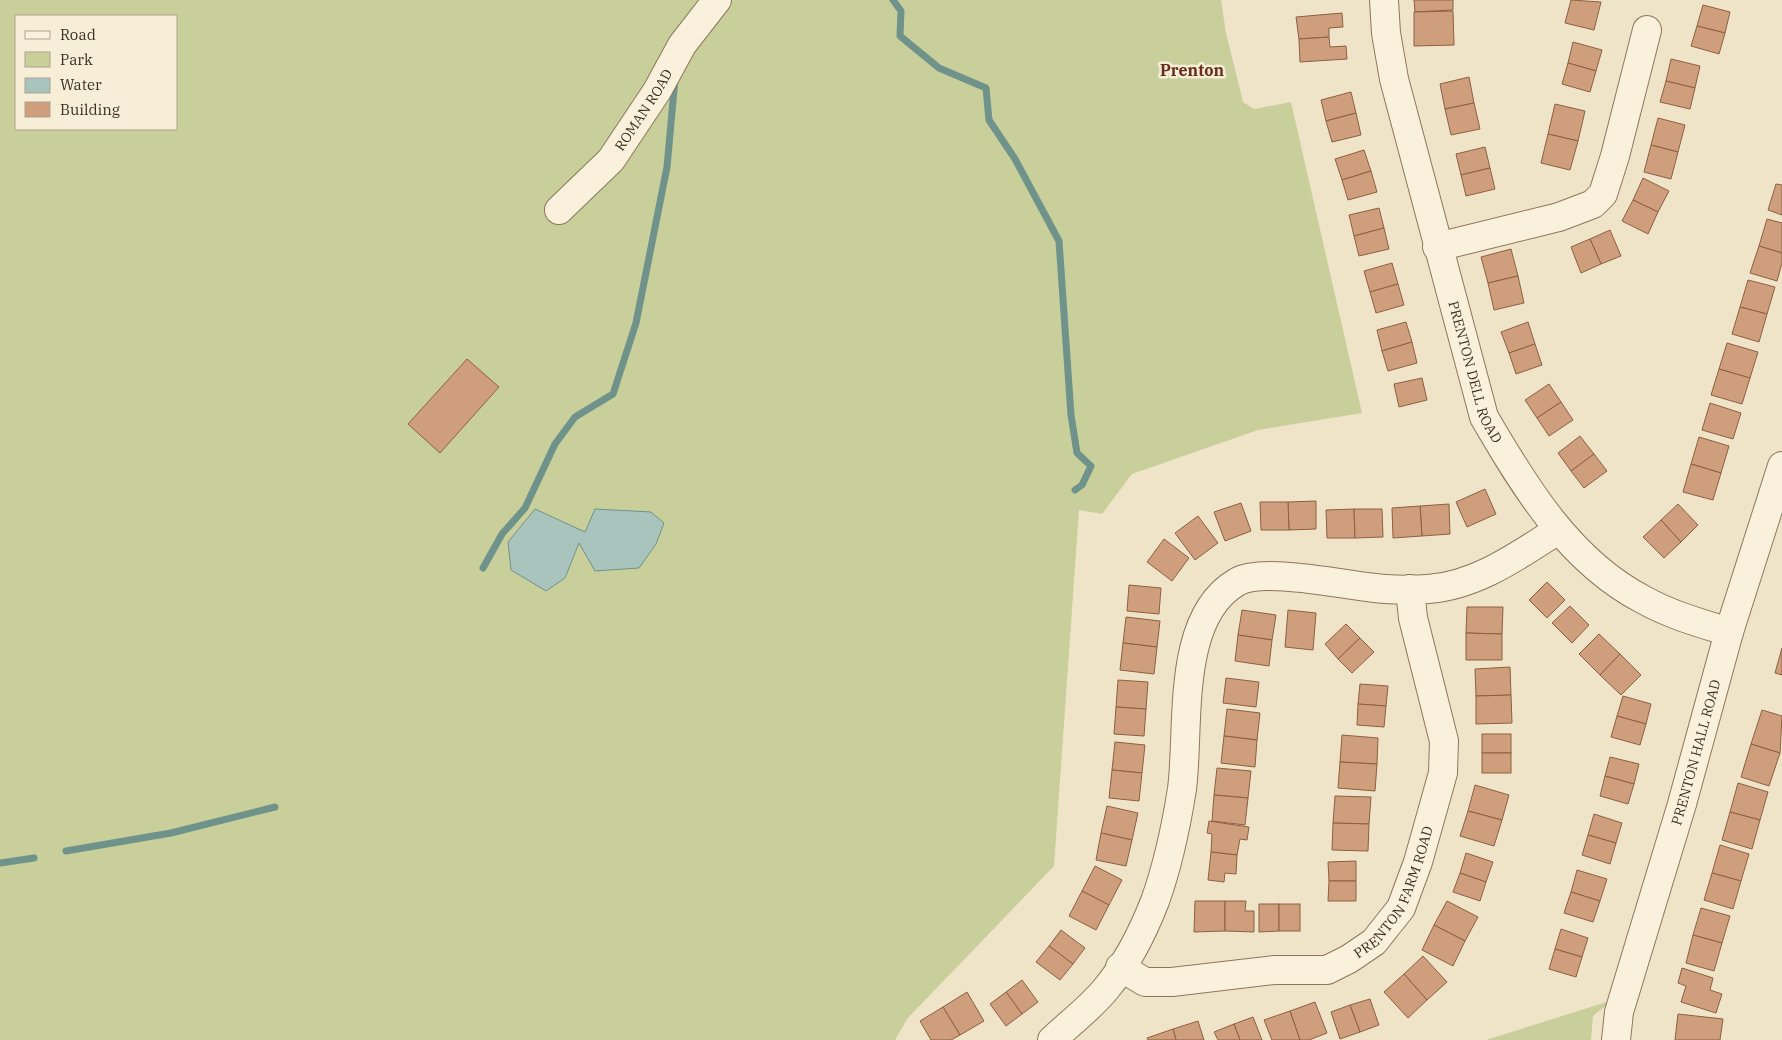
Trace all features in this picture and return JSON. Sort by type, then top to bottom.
[{"type":"street","name":"ROMAN ROAD","points":[[559,210],[611,160],[657,91],[682,45],[717,0]]},
{"type":"street","name":"PRENTON DELL ROAD","points":[[1384,0],[1386,33],[1394,80],[1437,247],[1484,417],[1512,465],[1558,530],[1608,576],[1643,600],[1688,619],[1729,632]]},
{"type":"street","points":[[1437,247],[1560,217],[1592,204],[1603,194],[1647,30]]},
{"type":"street","name":"PRENTON HALL ROAD","points":[[1616,1040],[1619,1012],[1682,804],[1729,632],[1782,466]]},
{"type":"street","points":[[1052,1040],[1105,990],[1134,947],[1155,901],[1172,846],[1182,787],[1191,665],[1202,623],[1215,601],[1238,581],[1266,576],[1385,589],[1429,589],[1466,582],[1513,559],[1558,530]]},
{"type":"street","name":"PRENTON FARM ROAD","points":[[1120,967],[1145,982],[1172,982],[1274,970],[1327,970],[1350,959],[1374,942],[1400,908],[1418,862],[1443,773],[1444,740],[1414,618],[1410,589]]},
{"type":"green space","points":[[0,0],[1221,0],[1226,33],[1243,102],[1254,109],[1291,102],[1362,413],[1258,430],[1132,474],[1102,514],[1079,510],[1054,866],[907,1019],[895,1040],[0,1040]]},
{"type":"green space","points":[[1613,1000],[1593,1016],[1591,1040],[1486,1040]]},
{"type":"water","points":[[535,509],[585,532],[595,509],[651,512],[664,523],[656,544],[639,568],[595,571],[579,543],[565,578],[546,591],[511,570],[508,542]]},
{"type":"building","points":[[1414,0],[1453,0],[1453,10],[1415,12]]},
{"type":"building","points":[[1571,0],[1601,2],[1594,30],[1565,23]]},
{"type":"building","points":[[1703,5],[1730,12],[1725,33],[1697,26]]},
{"type":"building","points":[[1453,11],[1454,45],[1414,46],[1414,12]]},
{"type":"building","points":[[1342,13],[1343,27],[1329,28],[1329,37],[1299,39],[1296,17]]},
{"type":"building","points":[[1697,26],[1725,33],[1719,54],[1691,46]]},
{"type":"building","points":[[1329,37],[1330,47],[1346,46],[1347,59],[1300,62],[1299,39]]},
{"type":"building","points":[[1573,42],[1602,50],[1596,71],[1568,63]]},
{"type":"building","points":[[1671,59],[1700,66],[1695,88],[1666,81]]},
{"type":"building","points":[[1568,63],[1596,71],[1590,92],[1562,84]]},
{"type":"building","points":[[1469,77],[1474,103],[1445,109],[1440,84]]},
{"type":"building","points":[[1666,81],[1695,88],[1690,109],[1660,102]]},
{"type":"building","points":[[1351,92],[1356,113],[1326,121],[1321,100]]},
{"type":"building","points":[[1474,103],[1480,129],[1451,135],[1445,109]]},
{"type":"building","points":[[1555,104],[1585,111],[1578,141],[1548,134]]},
{"type":"building","points":[[1356,113],[1361,135],[1332,142],[1326,121]]},
{"type":"building","points":[[1658,118],[1685,125],[1678,152],[1651,145]]},
{"type":"building","points":[[1548,134],[1578,141],[1570,170],[1541,163]]},
{"type":"building","points":[[1651,145],[1678,152],[1671,179],[1644,172]]},
{"type":"building","points":[[1485,147],[1490,168],[1461,175],[1456,154]]},
{"type":"building","points":[[1364,150],[1371,171],[1342,180],[1335,159]]},
{"type":"building","points":[[1490,168],[1495,189],[1466,196],[1461,175]]},
{"type":"building","points":[[1371,171],[1377,192],[1348,200],[1342,180]]},
{"type":"building","points":[[1643,178],[1669,191],[1658,212],[1633,200]]},
{"type":"building","points":[[1776,184],[1782,185],[1782,215],[1768,210]]},
{"type":"building","points":[[1633,200],[1658,212],[1648,234],[1622,221]]},
{"type":"building","points":[[1379,208],[1384,228],[1354,236],[1349,215]]},
{"type":"building","points":[[1767,219],[1782,223],[1782,253],[1759,246]]},
{"type":"building","points":[[1384,228],[1389,249],[1359,256],[1354,236]]},
{"type":"building","points":[[1610,230],[1621,256],[1601,264],[1590,239]]},
{"type":"building","points":[[1590,239],[1601,264],[1581,273],[1571,247]]},
{"type":"building","points":[[1759,246],[1782,253],[1782,263],[1777,281],[1750,273]]},
{"type":"building","points":[[1511,249],[1518,276],[1488,283],[1481,257]]},
{"type":"building","points":[[1392,263],[1398,284],[1370,292],[1364,271]]},
{"type":"building","points":[[1518,276],[1524,303],[1494,310],[1488,283]]},
{"type":"building","points":[[1748,280],[1775,287],[1767,314],[1740,307]]},
{"type":"building","points":[[1398,284],[1404,305],[1376,313],[1370,292]]},
{"type":"building","points":[[1740,307],[1767,314],[1759,342],[1732,334]]},
{"type":"building","points":[[1406,322],[1412,342],[1382,351],[1377,330]]},
{"type":"building","points":[[1528,322],[1535,344],[1509,353],[1501,332]]},
{"type":"building","points":[[1412,342],[1417,363],[1388,371],[1382,351]]},
{"type":"building","points":[[1727,343],[1758,352],[1750,378],[1719,369]]},
{"type":"building","points":[[1535,344],[1542,365],[1516,374],[1509,353]]},
{"type":"building","points":[[467,359],[499,387],[440,453],[408,424]]},
{"type":"building","points":[[1719,369],[1750,378],[1742,404],[1711,395]]},
{"type":"building","points":[[1422,378],[1427,400],[1399,407],[1394,384]]},
{"type":"building","points":[[1549,384],[1561,402],[1537,418],[1525,400]]},
{"type":"building","points":[[1561,402],[1573,420],[1549,436],[1537,418]]},
{"type":"building","points":[[1710,403],[1741,413],[1733,439],[1702,430]]},
{"type":"building","points":[[1580,436],[1594,454],[1571,471],[1558,453]]},
{"type":"building","points":[[1699,437],[1729,446],[1721,473],[1691,464]]},
{"type":"building","points":[[1594,454],[1607,471],[1584,488],[1571,471]]},
{"type":"building","points":[[1691,464],[1721,473],[1713,500],[1683,492]]},
{"type":"building","points":[[1485,489],[1496,514],[1467,527],[1456,502]]},
{"type":"building","points":[[1316,501],[1316,529],[1289,530],[1288,502]]},
{"type":"building","points":[[1260,502],[1288,502],[1289,530],[1261,530]]},
{"type":"building","points":[[1241,503],[1251,531],[1225,541],[1214,512]]},
{"type":"building","points":[[1449,504],[1450,534],[1422,536],[1420,506]]},
{"type":"building","points":[[1678,504],[1698,525],[1681,542],[1661,520]]},
{"type":"building","points":[[1420,506],[1422,536],[1393,538],[1392,508]]},
{"type":"building","points":[[1354,509],[1355,538],[1327,538],[1326,510]]},
{"type":"building","points":[[1354,509],[1382,509],[1383,537],[1355,538]]},
{"type":"building","points":[[1198,516],[1218,543],[1195,560],[1175,533]]},
{"type":"building","points":[[1661,520],[1681,542],[1664,558],[1643,537]]},
{"type":"building","points":[[1164,539],[1189,558],[1172,581],[1147,562]]},
{"type":"building","points":[[1547,582],[1565,600],[1547,618],[1529,600]]},
{"type":"building","points":[[1129,585],[1161,588],[1159,614],[1127,611]]},
{"type":"building","points":[[1570,606],[1589,625],[1572,643],[1552,623]]},
{"type":"building","points":[[1467,607],[1503,607],[1502,634],[1466,633]]},
{"type":"building","points":[[1242,610],[1276,615],[1272,640],[1238,635]]},
{"type":"building","points":[[1288,610],[1316,613],[1313,650],[1285,647]]},
{"type":"building","points":[[1126,617],[1160,621],[1157,647],[1123,643]]},
{"type":"building","points":[[1346,624],[1360,638],[1338,659],[1325,644]]},
{"type":"building","points":[[1466,633],[1502,634],[1502,660],[1466,660]]},
{"type":"building","points":[[1599,634],[1620,654],[1600,675],[1579,654]]},
{"type":"building","points":[[1238,635],[1272,640],[1269,666],[1235,661]]},
{"type":"building","points":[[1360,638],[1374,652],[1352,673],[1338,659]]},
{"type":"building","points":[[1123,643],[1157,647],[1154,674],[1120,670]]},
{"type":"building","points":[[1782,648],[1782,675],[1775,673]]},
{"type":"building","points":[[1620,654],[1641,675],[1621,695],[1600,675]]},
{"type":"building","points":[[1510,667],[1511,695],[1476,696],[1475,669]]},
{"type":"building","points":[[1226,678],[1259,682],[1256,707],[1223,703]]},
{"type":"building","points":[[1118,680],[1148,682],[1146,709],[1116,707]]},
{"type":"building","points":[[1360,684],[1388,686],[1386,706],[1358,704]]},
{"type":"building","points":[[1511,695],[1512,723],[1476,724],[1476,696]]},
{"type":"building","points":[[1623,696],[1651,704],[1646,724],[1617,716]]},
{"type":"building","points":[[1358,704],[1386,706],[1384,727],[1357,725]]},
{"type":"building","points":[[1116,707],[1146,709],[1144,736],[1114,734]]},
{"type":"building","points":[[1227,709],[1260,713],[1257,740],[1224,736]]},
{"type":"building","points":[[1762,710],[1782,716],[1780,753],[1751,744]]},
{"type":"building","points":[[1617,716],[1646,724],[1640,745],[1611,737]]},
{"type":"building","points":[[1482,734],[1511,734],[1511,753],[1482,753]]},
{"type":"building","points":[[1342,735],[1378,738],[1377,764],[1340,762]]},
{"type":"building","points":[[1224,736],[1257,740],[1255,767],[1221,763]]},
{"type":"building","points":[[1115,742],[1145,745],[1142,773],[1112,770]]},
{"type":"building","points":[[1751,744],[1780,753],[1769,786],[1741,777]]},
{"type":"building","points":[[1482,753],[1511,753],[1511,773],[1482,773]]},
{"type":"building","points":[[1610,757],[1639,764],[1634,784],[1605,776]]},
{"type":"building","points":[[1340,762],[1377,764],[1375,791],[1338,788]]},
{"type":"building","points":[[1217,768],[1251,771],[1248,798],[1214,795]]},
{"type":"building","points":[[1112,770],[1142,773],[1139,801],[1109,798]]},
{"type":"building","points":[[1605,776],[1634,784],[1628,804],[1600,796]]},
{"type":"building","points":[[1738,783],[1768,792],[1760,820],[1730,812]]},
{"type":"building","points":[[1475,785],[1509,795],[1502,820],[1468,811]]},
{"type":"building","points":[[1214,795],[1248,798],[1245,825],[1212,821]]},
{"type":"building","points":[[1335,796],[1371,797],[1369,824],[1333,823]]},
{"type":"building","points":[[1107,806],[1138,813],[1132,840],[1101,833]]},
{"type":"building","points":[[1468,811],[1502,820],[1494,846],[1460,836]]},
{"type":"building","points":[[1730,812],[1760,820],[1752,849],[1722,840]]},
{"type":"building","points":[[1594,814],[1622,823],[1616,843],[1588,835]]},
{"type":"building","points":[[1209,821],[1249,827],[1247,840],[1240,839],[1237,855],[1211,852],[1212,834],[1207,833]]},
{"type":"building","points":[[1333,823],[1369,824],[1368,851],[1332,850]]},
{"type":"building","points":[[1101,833],[1132,840],[1126,866],[1096,860]]},
{"type":"building","points":[[1588,835],[1616,843],[1610,864],[1582,855]]},
{"type":"building","points":[[1720,845],[1749,854],[1741,881],[1712,873]]},
{"type":"building","points":[[1211,852],[1237,855],[1236,874],[1225,873],[1224,882],[1208,880]]},
{"type":"building","points":[[1466,853],[1493,862],[1486,882],[1460,873]]},
{"type":"building","points":[[1356,861],[1356,881],[1329,881],[1328,862]]},
{"type":"building","points":[[1095,866],[1122,880],[1109,905],[1082,891]]},
{"type":"building","points":[[1577,870],[1607,879],[1600,901],[1571,892]]},
{"type":"building","points":[[1460,873],[1486,882],[1480,901],[1453,892]]},
{"type":"building","points":[[1712,873],[1741,881],[1733,909],[1704,900]]},
{"type":"building","points":[[1329,881],[1356,881],[1356,901],[1328,901]]},
{"type":"building","points":[[1082,891],[1109,905],[1096,930],[1069,916]]},
{"type":"building","points":[[1571,892],[1600,901],[1593,922],[1564,913]]},
{"type":"building","points":[[1195,901],[1225,901],[1225,931],[1194,932]]},
{"type":"building","points":[[1225,901],[1246,901],[1245,911],[1254,911],[1254,932],[1225,931]]},
{"type":"building","points":[[1447,901],[1478,917],[1465,941],[1434,925]]},
{"type":"building","points":[[1259,904],[1279,904],[1279,931],[1259,932]]},
{"type":"building","points":[[1279,904],[1300,904],[1300,931],[1279,931]]},
{"type":"building","points":[[1701,908],[1730,916],[1722,943],[1693,935]]},
{"type":"building","points":[[1434,925],[1465,941],[1453,966],[1422,950]]},
{"type":"building","points":[[1561,929],[1588,938],[1582,957],[1555,949]]},
{"type":"building","points":[[1061,930],[1085,948],[1073,964],[1049,946]]},
{"type":"building","points":[[1693,935],[1722,943],[1714,971],[1686,963]]},
{"type":"building","points":[[1049,946],[1073,964],[1060,980],[1036,962]]},
{"type":"building","points":[[1555,949],[1582,957],[1576,977],[1549,969]]},
{"type":"building","points":[[1423,956],[1447,982],[1427,1000],[1404,974]]},
{"type":"building","points":[[1682,968],[1713,978],[1710,990],[1722,994],[1716,1013],[1681,1002],[1686,986],[1678,983]]},
{"type":"building","points":[[1404,974],[1427,1000],[1408,1018],[1384,992]]},
{"type":"building","points":[[1022,980],[1038,1002],[1022,1014],[1006,992]]},
{"type":"building","points":[[967,992],[984,1021],[960,1035],[943,1007]]},
{"type":"building","points":[[1006,992],[1022,1014],[1006,1026],[990,1004]]},
{"type":"building","points":[[1370,999],[1379,1025],[1360,1032],[1350,1005]]},
{"type":"building","points":[[1315,1002],[1327,1033],[1309,1040],[1300,1040],[1290,1011]]},
{"type":"building","points":[[1350,1005],[1360,1032],[1340,1039],[1331,1012]]},
{"type":"building","points":[[943,1007],[960,1035],[951,1040],[931,1040],[920,1021]]},
{"type":"building","points":[[1290,1011],[1300,1040],[1272,1040],[1264,1020]]},
{"type":"building","points":[[1678,1014],[1723,1019],[1720,1040],[1675,1040]]},
{"type":"building","points":[[1253,1017],[1262,1040],[1240,1040],[1234,1024]]},
{"type":"building","points":[[1198,1021],[1204,1040],[1176,1040],[1173,1029]]},
{"type":"building","points":[[1234,1024],[1240,1040],[1218,1040],[1214,1032]]},
{"type":"building","points":[[1173,1029],[1176,1040],[1148,1040],[1147,1038]]},
{"type":"waterway","points":[[893,0],[901,11],[900,36],[939,68],[986,88],[989,120],[1015,159],[1059,241],[1071,415],[1077,453],[1091,466],[1082,485],[1075,490]]},
{"type":"waterway","points":[[483,568],[502,534],[525,508],[555,444],[575,417],[613,394],[636,323],[667,167],[675,79]]},
{"type":"waterway","points":[[66,851],[171,833],[275,807]]},
{"type":"waterway","points":[[0,863],[34,858]]},
{"type":"district","name":"Prenton","points":[[1192,70]]}]
